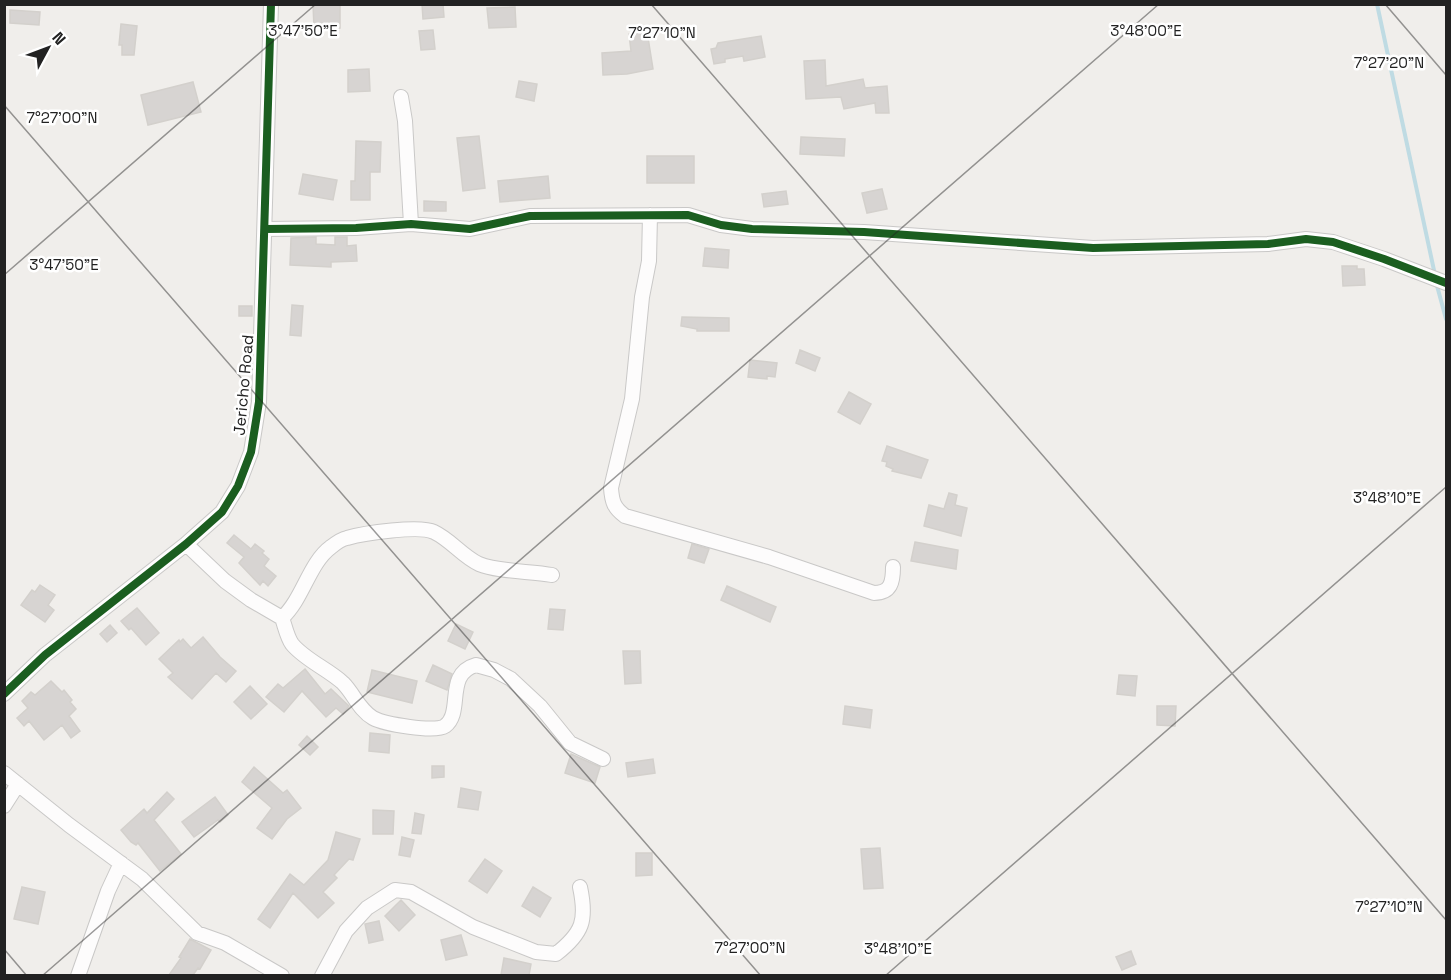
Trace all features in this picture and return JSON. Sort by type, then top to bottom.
[{"type":"street","name":"Jericho Road","points":[[4,694],[45,655],[186,544],[222,512],[238,486],[251,452],[259,402],[271,4]]},
{"type":"street","points":[[402,97],[411,224]]},
{"type":"street","points":[[650,215],[649,261],[642,297],[632,399],[611,488],[615,509],[625,516],[769,557],[874,593],[884,593],[890,588],[893,567]]},
{"type":"street","points":[[265,229],[356,228],[411,224],[470,229],[530,216],[688,215],[721,225],[753,229],[864,232],[1093,248],[1268,244],[1306,239],[1333,242],[1446,283]]},
{"type":"street","points":[[282,618],[292,609],[314,569],[329,548],[345,538],[413,529],[431,531],[445,538],[478,564],[492,568],[552,575]]},
{"type":"street","points":[[186,544],[225,581],[282,618],[292,643],[344,684],[363,709],[374,718],[429,730],[442,728],[447,724],[453,711],[457,683],[463,673],[476,665],[494,670],[511,679],[540,706],[570,743],[603,759]]},
{"type":"street","points":[[4,772],[142,879],[197,933],[225,943],[282,975]]},
{"type":"street","points":[[4,806],[18,784]]},
{"type":"street","points":[[78,975],[108,891],[121,863]]},
{"type":"street","points":[[322,975],[346,931],[368,908],[395,890],[411,892],[473,927],[536,952],[556,954],[578,934],[583,917],[580,887]]},
{"type":"building","points":[[313,4],[340,4],[340,28],[314,28]]},
{"type":"building","points":[[422,4],[443,4],[444,17],[423,19]]},
{"type":"building","points":[[515,7],[516,27],[489,28],[487,8]]},
{"type":"building","points":[[10,10],[40,12],[39,25],[10,23]]},
{"type":"building","points":[[121,24],[137,26],[134,55],[122,55],[122,45],[119,45]]},
{"type":"building","points":[[433,30],[435,49],[421,50],[419,31]]},
{"type":"building","points":[[647,31],[653,69],[627,74],[603,75],[602,53],[631,51],[629,34]]},
{"type":"building","points":[[761,36],[765,57],[744,61],[743,56],[725,59],[725,62],[714,64],[711,49],[716,48],[718,43]]},
{"type":"building","points":[[825,60],[826,86],[863,79],[865,88],[887,86],[889,113],[876,113],[875,103],[844,109],[841,97],[806,99],[804,61]]},
{"type":"building","points":[[369,69],[370,91],[348,92],[348,70]]},
{"type":"building","points":[[519,81],[537,84],[534,101],[516,97]]},
{"type":"building","points":[[193,82],[201,112],[148,125],[141,95]]},
{"type":"building","points":[[479,136],[485,188],[463,191],[457,138]]},
{"type":"building","points":[[801,137],[845,139],[844,156],[800,154]]},
{"type":"building","points":[[356,141],[381,142],[380,172],[370,172],[370,200],[351,200],[351,181],[355,181]]},
{"type":"building","points":[[647,156],[694,156],[694,183],[647,183]]},
{"type":"building","points":[[303,174],[337,180],[333,200],[299,194]]},
{"type":"building","points":[[548,176],[550,198],[500,202],[498,181]]},
{"type":"building","points":[[882,189],[887,209],[867,213],[862,193]]},
{"type":"building","points":[[786,191],[788,204],[764,207],[762,194]]},
{"type":"building","points":[[424,201],[446,202],[446,211],[424,211]]},
{"type":"building","points":[[316,237],[316,244],[335,245],[335,237],[347,237],[347,246],[356,245],[357,261],[331,262],[331,267],[290,265],[291,238]]},
{"type":"building","points":[[705,248],[729,250],[728,268],[703,266]]},
{"type":"building","points":[[1342,266],[1357,266],[1357,269],[1364,269],[1365,285],[1343,286]]},
{"type":"building","points":[[292,305],[303,306],[301,336],[290,335]]},
{"type":"building","points":[[239,306],[252,306],[252,316],[239,316]]},
{"type":"building","points":[[682,317],[729,318],[729,331],[697,331],[697,329],[681,326]]},
{"type":"building","points":[[800,350],[820,358],[815,371],[796,363]]},
{"type":"building","points":[[750,360],[777,363],[775,377],[767,376],[767,379],[748,377]]},
{"type":"building","points":[[849,392],[871,404],[860,424],[838,412]]},
{"type":"building","points":[[887,446],[928,460],[921,478],[892,471],[893,469],[886,466],[887,462],[882,461]]},
{"type":"building","points":[[949,493],[957,495],[955,505],[967,508],[961,536],[924,526],[929,505],[944,509]]},
{"type":"building","points":[[234,535],[251,549],[255,544],[264,551],[262,553],[269,559],[264,566],[276,576],[268,586],[263,581],[260,585],[239,563],[244,557],[227,543]]},
{"type":"building","points":[[915,542],[958,550],[956,569],[911,561]]},
{"type":"building","points":[[692,544],[709,549],[704,563],[688,558]]},
{"type":"building","points":[[40,585],[55,595],[48,605],[54,610],[45,622],[21,605],[32,590],[35,592]]},
{"type":"building","points":[[727,586],[776,607],[770,622],[721,600]]},
{"type":"building","points":[[137,608],[159,633],[146,645],[131,628],[129,630],[121,621]]},
{"type":"building","points":[[550,609],[565,610],[563,630],[548,629]]},
{"type":"building","points":[[456,624],[473,632],[465,649],[448,641]]},
{"type":"building","points":[[110,625],[117,633],[107,642],[100,634]]},
{"type":"building","points":[[203,637],[236,671],[226,682],[216,673],[192,699],[168,677],[173,673],[159,659],[179,640],[180,642],[183,639],[191,648]]},
{"type":"building","points":[[623,651],[640,651],[641,683],[625,684]]},
{"type":"building","points":[[433,665],[452,674],[447,690],[426,681]]},
{"type":"building","points":[[305,669],[325,694],[331,689],[349,706],[343,714],[336,708],[326,717],[302,691],[284,712],[266,697],[278,684],[283,688]]},
{"type":"building","points":[[372,670],[417,681],[412,703],[367,692]]},
{"type":"building","points":[[1119,675],[1137,676],[1135,696],[1117,694]]},
{"type":"building","points":[[51,681],[62,692],[64,690],[76,709],[69,716],[80,731],[71,738],[62,725],[44,740],[29,721],[24,726],[17,718],[28,708],[22,701],[31,692],[35,695]]},
{"type":"building","points":[[250,686],[267,704],[251,719],[234,702]]},
{"type":"building","points":[[845,706],[872,710],[870,728],[843,724]]},
{"type":"building","points":[[1157,706],[1176,706],[1175,726],[1157,725]]},
{"type":"building","points":[[370,733],[390,735],[389,753],[369,751]]},
{"type":"building","points":[[307,736],[318,747],[310,755],[299,745]]},
{"type":"building","points":[[571,754],[600,767],[595,783],[565,773]]},
{"type":"building","points":[[653,759],[655,773],[628,777],[626,763]]},
{"type":"building","points":[[432,766],[444,766],[444,777],[432,778]]},
{"type":"building","points":[[254,767],[283,793],[287,790],[301,808],[287,819],[272,839],[257,828],[272,808],[242,782]]},
{"type":"building","points":[[461,788],[481,792],[478,810],[458,807]]},
{"type":"building","points":[[167,792],[174,799],[154,820],[181,854],[160,871],[138,843],[136,845],[131,842],[121,830],[144,809],[147,813]]},
{"type":"building","points":[[215,797],[228,815],[194,837],[182,822]]},
{"type":"building","points":[[373,810],[394,811],[393,834],[373,834]]},
{"type":"building","points":[[415,813],[424,815],[421,834],[412,833]]},
{"type":"building","points":[[336,832],[360,839],[353,860],[349,859],[334,875],[337,878],[323,892],[334,903],[318,918],[293,893],[270,928],[258,919],[290,874],[304,885],[328,860]]},
{"type":"building","points":[[402,837],[414,840],[410,857],[399,855]]},
{"type":"building","points":[[880,848],[883,888],[864,889],[861,849]]},
{"type":"building","points":[[636,853],[652,853],[652,875],[636,876]]},
{"type":"building","points":[[485,859],[502,871],[487,893],[469,881]]},
{"type":"building","points":[[22,887],[45,892],[38,924],[14,919]]},
{"type":"building","points":[[533,887],[551,898],[540,917],[522,906]]},
{"type":"building","points":[[401,900],[415,915],[399,931],[385,916]]},
{"type":"building","points":[[379,921],[383,940],[369,943],[365,924]]},
{"type":"building","points":[[461,935],[467,955],[446,960],[441,940]]},
{"type":"building","points":[[190,939],[211,950],[200,969],[198,968],[193,975],[169,975],[181,958],[179,957]]},
{"type":"building","points":[[1131,951],[1136,964],[1122,970],[1116,957]]},
{"type":"building","points":[[504,958],[531,964],[529,975],[501,975]]},
{"type":"waterway","points":[[1377,4],[1435,275]]},
{"type":"waterway","points":[[1436,282],[1446,319]]},
{"type":"cycle path","points":[[4,694],[45,655],[186,544],[222,512],[238,486],[251,452],[259,402],[271,4]]},
{"type":"cycle path","points":[[265,229],[356,228],[411,224],[470,229],[530,216],[688,215],[721,225],[752,229],[864,232],[1093,248],[1268,244],[1306,239],[1333,242],[1446,283]]}]
